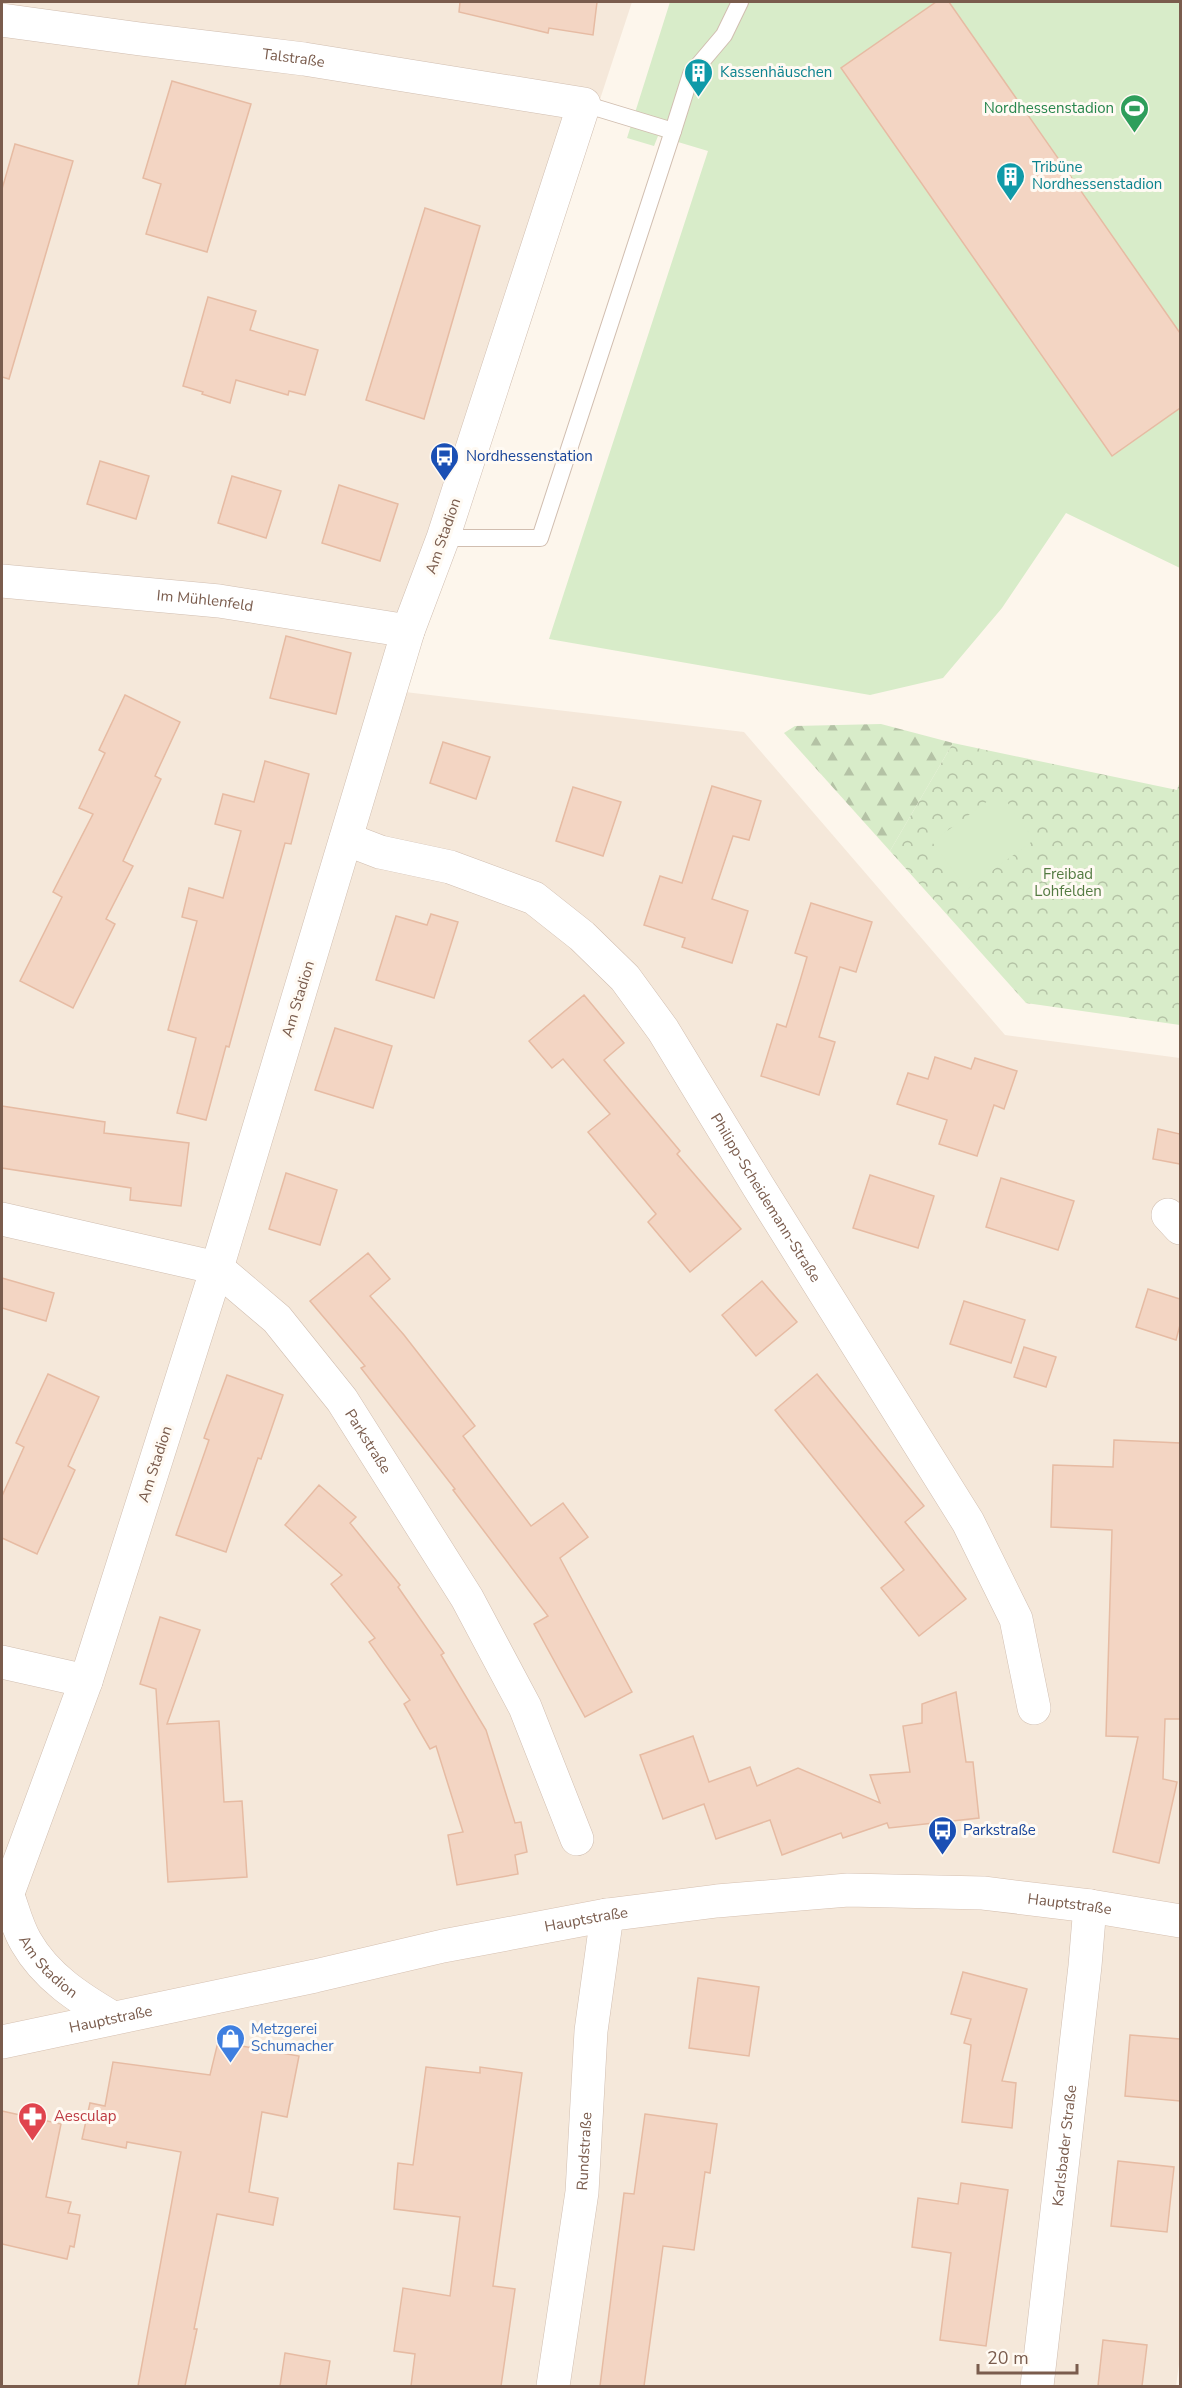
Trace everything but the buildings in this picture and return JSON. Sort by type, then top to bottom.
[{"type":"street","name":"Talstraße","points":[[2,20],[304,59],[584,104]]},
{"type":"street","name":"Am Stadion","points":[[113,2018],[80,1998],[46,1971],[25,1941],[4,1901],[86,1681],[217,1268],[408,631],[443,538],[584,104]]},
{"type":"street","name":"Im Mühlenfeld","points":[[2,581],[219,601],[408,631]]},
{"type":"street","name":"Philipp-Scheidemann-Straße","points":[[346,839],[380,852],[450,867],[534,898],[582,936],[626,978],[663,1030],[968,1522],[1016,1619],[1034,1708]]},
{"type":"street","name":"Parkstraße","points":[[2,1219],[217,1268],[277,1319],[342,1400],[467,1598],[525,1707],[577,1839]]},
{"type":"street","points":[[2,1662],[86,1681]]},
{"type":"street","name":"Hauptstraße","points":[[2,2042],[315,1976],[442,1946],[607,1915],[717,1901],[849,1890],[983,1893],[1090,1906],[1180,1921]]},
{"type":"street","name":"Karlsbader Straße","points":[[1037,2386],[1090,1906]]},
{"type":"street","name":"Rundstraße","points":[[553,2386],[582,2192],[591,2031],[607,1915]]},
{"type":"lane","points":[[443,538],[540,538],[691,74],[724,35],[740,2]]},
{"type":"lane","points":[[584,104],[673,131]]},
{"type":"shaded area","points":[[2,2],[632,2],[405,692],[744,732],[1005,1035],[1180,1058],[1180,2357],[1176,2386],[2,2386]]},
{"type":"green space","points":[[670,2],[1180,2],[1180,568],[1066,513],[1002,608],[943,678],[870,695],[549,639],[708,151],[658,136],[654,146],[627,138]]},
{"type":"green space","points":[[881,724],[953,743],[890,851],[784,733],[795,726]]},
{"type":"green space","name":"Freibad Lohfelden","points":[[953,743],[1177,790],[1180,781],[1180,1025],[1026,1003],[890,851]]},
{"type":"green space","points":[[1000,792],[1034,840],[967,889],[932,842]]},
{"type":"place","name":"Kassenhäuschen","points":[[699,98]]},
{"type":"place","name":"Nordhessenstadion","points":[[1135,134]]},
{"type":"place","name":"Tribüne Nordhessenstadion","points":[[1011,202]]},
{"type":"place","name":"Nordhessenstation","points":[[445,482]]},
{"type":"place","name":"Parkstraße","points":[[942,1856]]},
{"type":"place","name":"Metzgerei Schumacher","points":[[230,2064]]},
{"type":"place","name":"Aesculap","points":[[33,2142]]}]
